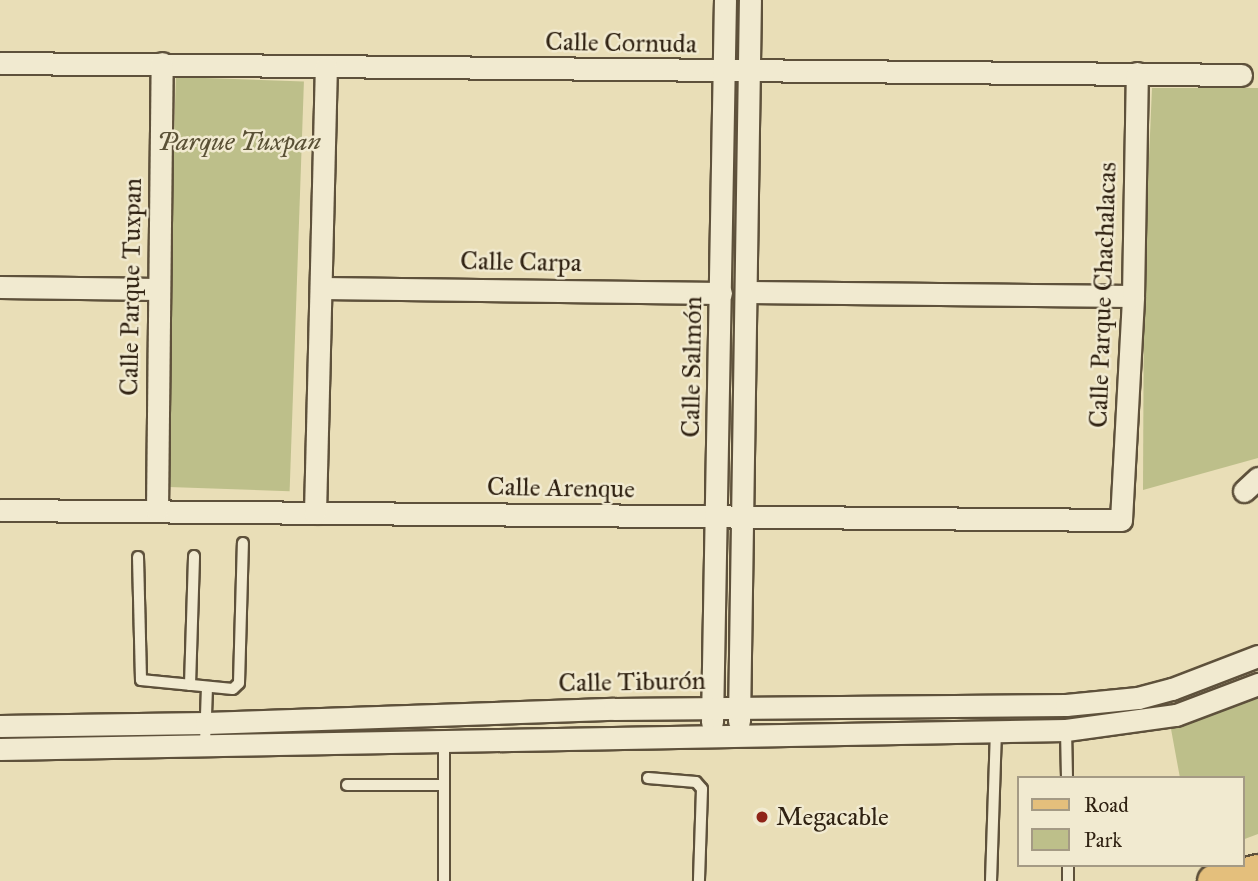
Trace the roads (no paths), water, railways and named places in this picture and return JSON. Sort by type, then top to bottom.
[{"type":"main road","points":[[1214,881],[1258,871]]},
{"type":"street","name":"Calle Salmón","points":[[712,735],[718,518],[725,0]]},
{"type":"street","name":"Calle Salmón","points":[[739,734],[748,292],[750,0]]},
{"type":"street","name":"Calle Cornuda","points":[[0,62],[724,72],[1241,75]]},
{"type":"street","name":"Calle Parque Tuxpan","points":[[157,511],[162,63]]},
{"type":"street","points":[[315,513],[326,67]]},
{"type":"street","name":"Calle Parque Chachalacas","points":[[1121,520],[1133,296],[1137,73]]},
{"type":"street","points":[[0,287],[159,289]]},
{"type":"street","name":"Calle Carpa","points":[[321,288],[721,293]]},
{"type":"street","points":[[748,292],[1133,296]]},
{"type":"street","name":"Calle Arenque","points":[[0,510],[1121,520]]},
{"type":"street","name":"Calle Tiburón","points":[[0,726],[738,708],[996,708],[1118,701],[1171,689],[1258,656]]},
{"type":"street","name":"Calle Tiburón","points":[[0,749],[1066,730],[1176,715],[1258,684]]},
{"type":"lane","points":[[138,557],[139,676],[146,682],[233,689],[239,683],[243,543]]},
{"type":"lane","points":[[190,685],[194,556]]},
{"type":"lane","points":[[205,744],[207,687]]},
{"type":"lane","points":[[1066,730],[1067,776]]},
{"type":"lane","points":[[991,881],[996,732]]},
{"type":"lane","points":[[444,742],[444,881]]},
{"type":"lane","points":[[648,778],[696,782],[702,789],[699,881]]},
{"type":"lane","points":[[347,785],[444,785]]},
{"type":"place","name":"Megacable","points":[[762,817]]},
{"type":"park label","name":"Parque Tuxpan","points":[[239,142]]}]
